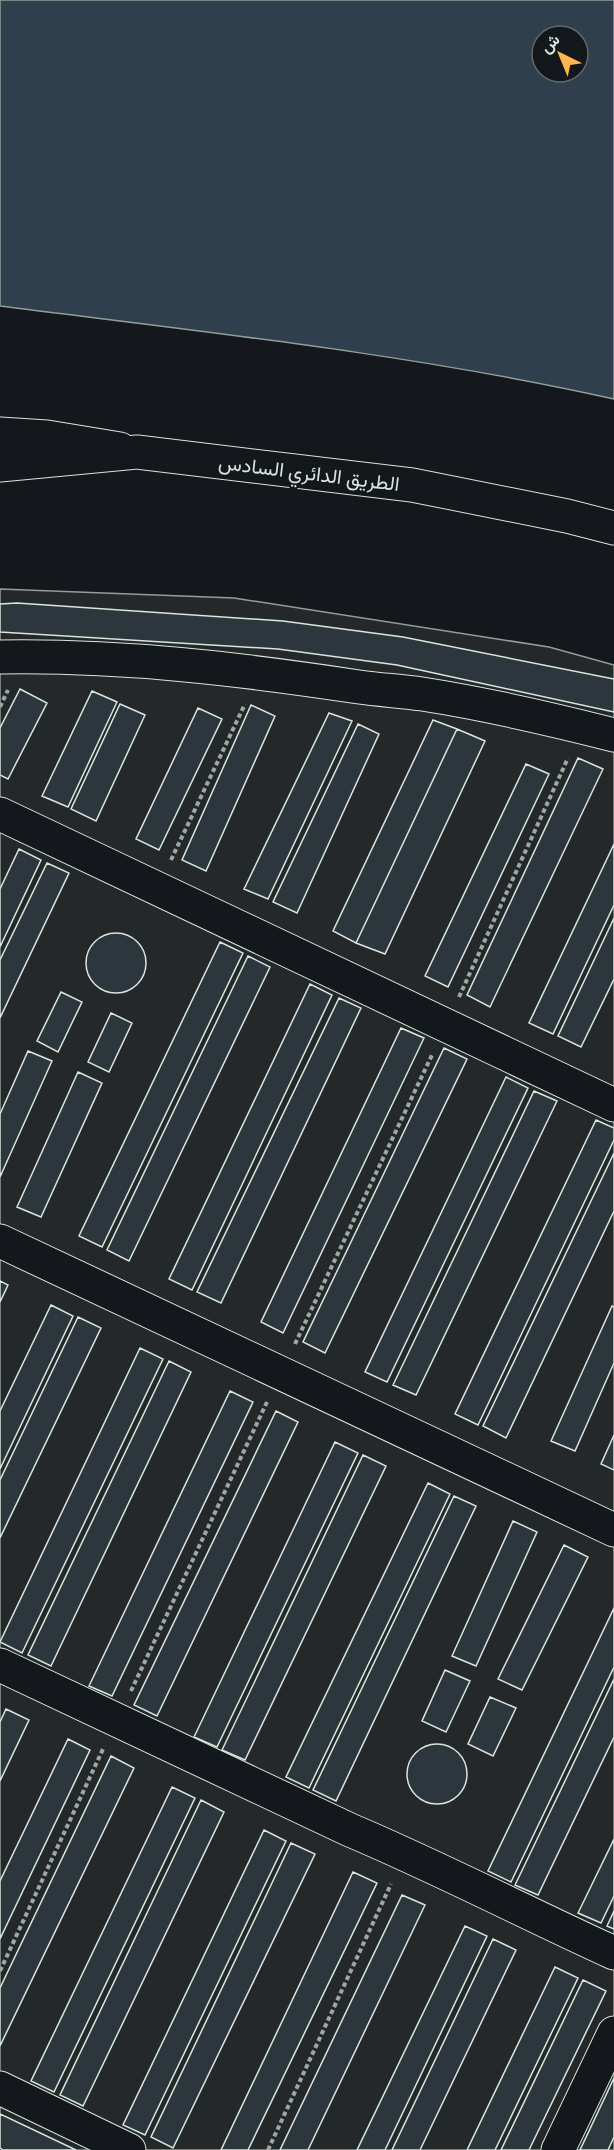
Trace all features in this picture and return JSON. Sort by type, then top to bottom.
[{"type":"main road","points":[[0,434],[47,437],[137,452]]},
{"type":"main road","name":"الطريق الدائري السادس","points":[[0,465],[137,452],[412,485],[567,516],[614,528]]},
{"type":"main road","points":[[0,657],[82,658],[191,664],[253,671],[422,694],[525,714],[614,735]]},
{"type":"main road","points":[[0,814],[614,1105]]},
{"type":"main road","points":[[0,1240],[614,1530]]},
{"type":"main road","points":[[0,1665],[614,1953]]},
{"type":"main road","points":[[558,2150],[614,2033]]},
{"type":"main road","points":[[0,2088],[129,2150]]},
{"type":"path","points":[[157,890],[248,697],[253,671]]},
{"type":"path","points":[[268,2150],[392,1881],[407,1854]]},
{"type":"shaded area","points":[[0,589],[234,598],[549,647],[614,665],[614,2150],[17,2150],[0,2142]]},
{"type":"water","points":[[0,0],[614,0],[614,399],[462,369],[231,335],[0,306]]},
{"type":"building","points":[[17,603],[283,621],[403,637],[614,679],[614,712],[397,665],[278,649],[0,632],[0,604]]},
{"type":"building","points":[[20,689],[47,703],[8,779],[0,775],[0,728]]},
{"type":"building","points":[[92,691],[117,702],[68,807],[42,796]]},
{"type":"building","points":[[120,704],[145,715],[96,821],[71,809]]},
{"type":"building","points":[[251,705],[275,716],[206,871],[182,860]]},
{"type":"building","points":[[198,708],[222,719],[159,850],[136,839]]},
{"type":"building","points":[[329,713],[352,721],[268,899],[244,889]]},
{"type":"building","points":[[433,720],[457,729],[356,943],[333,931]]},
{"type":"building","points":[[358,724],[379,734],[297,913],[273,902]]},
{"type":"building","points":[[457,729],[485,741],[385,954],[356,943]]},
{"type":"building","points":[[578,758],[603,769],[490,1007],[467,995]]},
{"type":"building","points":[[526,764],[549,774],[448,987],[425,976]]},
{"type":"building","points":[[614,844],[614,905],[553,1034],[529,1023]]},
{"type":"building","points":[[19,849],[41,860],[0,947],[0,889]]},
{"type":"building","points":[[47,863],[69,873],[0,1018],[0,960]]},
{"type":"building","points":[[614,918],[614,979],[581,1047],[558,1036]]},
{"type":"building","points":[[110,933],[122,933],[133,938],[141,946],[146,963],[144,975],[133,988],[122,993],[110,993],[99,988],[91,980],[86,969],[86,957],[91,946],[99,938]]},
{"type":"building","points":[[220,942],[243,953],[102,1247],[79,1236]]},
{"type":"building","points":[[248,956],[270,967],[129,1261],[107,1250]]},
{"type":"building","points":[[310,984],[332,995],[192,1290],[169,1279]]},
{"type":"building","points":[[61,992],[82,1002],[58,1052],[37,1041]]},
{"type":"building","points":[[339,998],[361,1008],[221,1303],[197,1292]]},
{"type":"building","points":[[111,1013],[132,1023],[109,1072],[88,1062]]},
{"type":"building","points":[[401,1028],[424,1038],[283,1333],[261,1322]]},
{"type":"building","points":[[444,1048],[467,1059],[325,1353],[303,1342]]},
{"type":"building","points":[[28,1051],[52,1061],[0,1177],[0,1114]]},
{"type":"building","points":[[78,1072],[102,1083],[41,1217],[17,1207]]},
{"type":"building","points":[[506,1077],[528,1088],[387,1382],[365,1372]]},
{"type":"building","points":[[534,1091],[557,1101],[416,1395],[393,1385]]},
{"type":"building","points":[[596,1120],[614,1128],[614,1140],[478,1425],[455,1414]]},
{"type":"building","points":[[614,1153],[614,1211],[506,1438],[483,1426]]},
{"type":"building","points":[[0,1281],[8,1285],[0,1302]]},
{"type":"building","points":[[51,1305],[73,1316],[0,1469],[0,1411]]},
{"type":"building","points":[[612,1306],[614,1307],[614,1363],[575,1451],[551,1441]]},
{"type":"building","points":[[78,1317],[101,1328],[0,1538],[0,1480]]},
{"type":"building","points":[[140,1348],[163,1359],[22,1653],[0,1642]]},
{"type":"building","points":[[169,1361],[191,1372],[51,1666],[28,1655]]},
{"type":"building","points":[[230,1391],[253,1402],[112,1696],[89,1686]]},
{"type":"building","points":[[276,1411],[298,1422],[157,1716],[134,1705]]},
{"type":"building","points":[[614,1435],[614,1470],[601,1464]]},
{"type":"building","points":[[335,1442],[358,1453],[217,1747],[194,1737]]},
{"type":"building","points":[[363,1455],[386,1466],[245,1760],[222,1750]]},
{"type":"building","points":[[428,1483],[450,1494],[309,1788],[286,1777]]},
{"type":"building","points":[[454,1496],[476,1506],[336,1801],[313,1790]]},
{"type":"building","points":[[513,1521],[537,1532],[476,1666],[452,1656]]},
{"type":"building","points":[[564,1545],[588,1557],[522,1690],[498,1679]]},
{"type":"building","points":[[614,1608],[614,1667],[511,1882],[488,1871]]},
{"type":"building","points":[[445,1670],[470,1681],[446,1732],[422,1721]]},
{"type":"building","points":[[614,1679],[614,1737],[538,1895],[515,1885]]},
{"type":"building","points":[[490,1697],[516,1708],[493,1756],[468,1744]]},
{"type":"building","points":[[6,1709],[29,1720],[0,1781],[0,1722]]},
{"type":"building","points":[[68,1739],[90,1750],[0,1939],[0,1881]]},
{"type":"building","points":[[431,1744],[443,1744],[454,1749],[462,1757],[467,1774],[465,1786],[454,1799],[443,1804],[431,1804],[420,1799],[412,1791],[407,1780],[407,1768],[412,1757],[420,1749]]},
{"type":"building","points":[[111,1756],[134,1768],[0,2046],[0,1988]]},
{"type":"building","points":[[172,1787],[195,1798],[54,2092],[31,2081]]},
{"type":"building","points":[[201,1800],[224,1812],[83,2106],[60,2095]]},
{"type":"building","points":[[264,1830],[286,1841],[145,2135],[123,2125]]},
{"type":"building","points":[[614,1839],[614,1896],[601,1923],[578,1913]]},
{"type":"building","points":[[291,1843],[315,1854],[173,2148],[151,2137]]},
{"type":"building","points":[[353,1872],[377,1883],[248,2150],[221,2150]]},
{"type":"building","points":[[402,1895],[425,1905],[308,2150],[280,2150]]},
{"type":"building","points":[[614,1911],[614,1929],[607,1926]]},
{"type":"building","points":[[465,1926],[487,1936],[385,2150],[357,2150]]},
{"type":"building","points":[[493,1939],[516,1950],[420,2150],[392,2150]]},
{"type":"building","points":[[555,1967],[578,1978],[495,2150],[467,2150]]},
{"type":"building","points":[[583,1980],[606,1991],[529,2150],[501,2150]]},
{"type":"building","points":[[614,2078],[614,2137],[608,2150],[580,2150]]},
{"type":"building","points":[[0,2114],[76,2150],[3,2150],[0,2148]]}]
